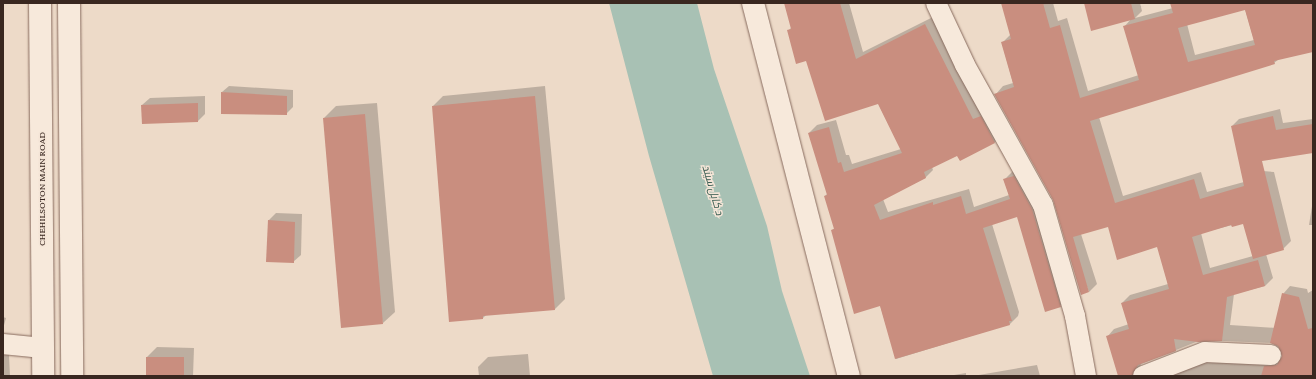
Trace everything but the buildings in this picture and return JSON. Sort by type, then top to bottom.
[{"type":"main road","name":"CHEHILSOTON MAIN ROAD","points":[[40,3],[43,376]]},
{"type":"main road","points":[[69,3],[72,376]]},
{"type":"main road","points":[[753,3],[849,376]]},
{"type":"street","points":[[936,3],[964,65],[1043,205],[1075,316],[1086,376]]},
{"type":"street","points":[[3,344],[43,348]]},
{"type":"street","points":[[1143,376],[1205,352],[1271,355]]},
{"type":"water","name":"د کابل سيند","points":[[609,3],[697,3],[714,69],[767,226],[782,291],[810,376],[713,376],[649,156]]}]
